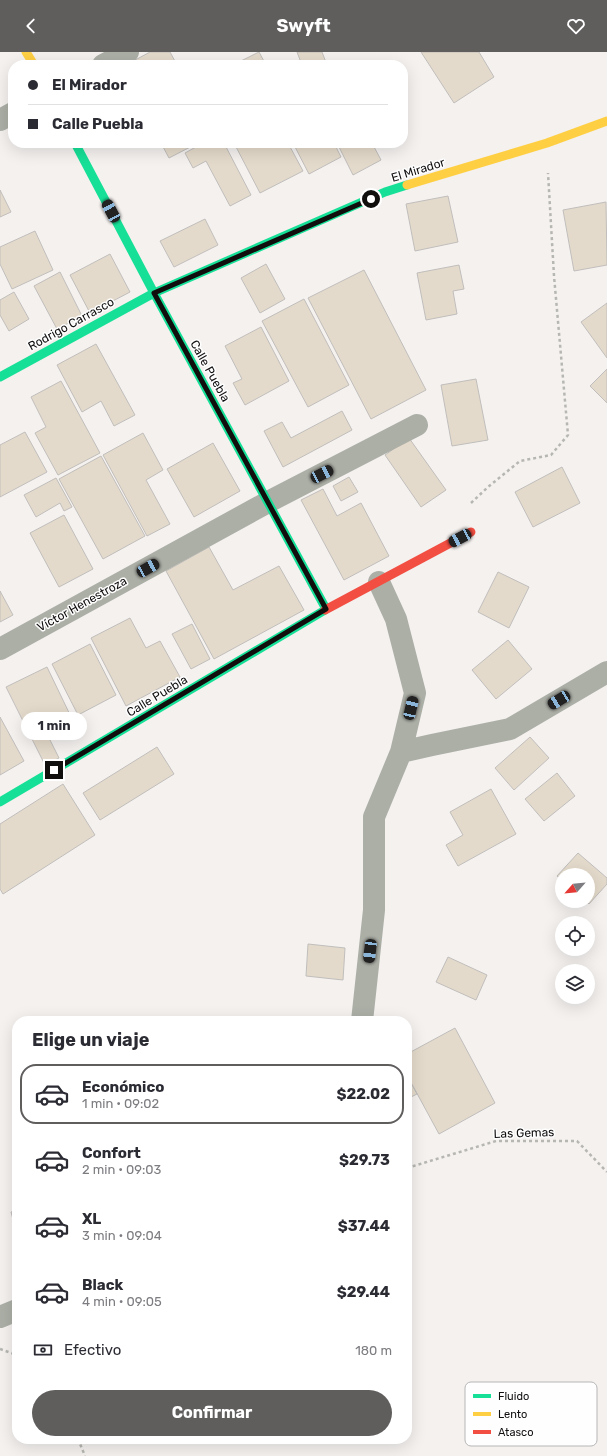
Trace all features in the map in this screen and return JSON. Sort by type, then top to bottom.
[{"type":"street","points":[[113,60],[128,52]]},
{"type":"street","name":"El Mirador","points":[[154,293],[385,192],[547,143],[607,121]]},
{"type":"street","name":"Calle Puebla","points":[[78,148],[154,293],[326,609]]},
{"type":"street","name":"Rodrigo Carrasco","points":[[0,377],[154,293]]},
{"type":"street","name":"Víctor Henestroza","points":[[0,649],[268,502],[417,425]]},
{"type":"street","name":"Calle Puebla","points":[[0,802],[326,609],[471,532]]},
{"type":"street","points":[[363,1016],[374,910],[374,817],[401,752],[415,693],[396,620],[378,582]]},
{"type":"street","points":[[401,752],[510,729],[607,672]]},
{"type":"street","points":[[0,1317],[12,1312]]},
{"type":"path","points":[[469,505],[488,486],[520,461],[551,455],[568,435],[554,276],[547,143]]},
{"type":"path","name":"Las Gemas","points":[[412,1166],[496,1141],[577,1141],[607,1172]]},
{"type":"path","points":[[0,1349],[12,1353]]},
{"type":"path","points":[[80,1444],[85,1456]]},
{"type":"building","points":[[150,52],[170,52],[174,60],[135,60]]},
{"type":"building","points":[[259,52],[263,60],[243,60]]},
{"type":"building","points":[[297,52],[322,52],[325,60],[300,60]]},
{"type":"building","points":[[421,52],[479,52],[494,77],[454,103]]},
{"type":"building","points":[[164,148],[188,148],[169,158]]},
{"type":"building","points":[[194,148],[227,148],[251,195],[230,206],[206,161],[193,168],[185,153]]},
{"type":"building","points":[[237,148],[291,148],[303,171],[260,193]]},
{"type":"building","points":[[296,148],[336,148],[341,157],[309,174]]},
{"type":"building","points":[[340,148],[375,148],[381,160],[353,175]]},
{"type":"building","points":[[0,190],[11,212],[0,217]]},
{"type":"building","points":[[448,196],[458,242],[415,251],[406,204]]},
{"type":"building","points":[[606,202],[607,265],[574,271],[563,210]]},
{"type":"building","points":[[205,219],[218,245],[174,267],[160,241]]},
{"type":"building","points":[[35,231],[53,270],[12,289],[0,264],[0,247]]},
{"type":"building","points":[[110,254],[130,292],[90,313],[70,275]]},
{"type":"building","points":[[266,264],[285,299],[260,313],[241,278]]},
{"type":"building","points":[[459,265],[464,289],[453,291],[457,314],[426,320],[417,273]]},
{"type":"building","points":[[364,270],[426,390],[371,419],[308,298]]},
{"type":"building","points":[[60,272],[82,316],[57,329],[34,286]]},
{"type":"building","points":[[14,292],[29,319],[9,331],[0,315],[0,300]]},
{"type":"building","points":[[304,299],[349,385],[308,407],[262,321]]},
{"type":"building","points":[[607,303],[607,358],[581,322]]},
{"type":"building","points":[[261,327],[289,381],[245,405],[233,383],[242,379],[225,346]]},
{"type":"building","points":[[96,344],[135,415],[114,426],[101,401],[82,412],[57,365]]},
{"type":"building","points":[[607,369],[607,403],[590,386]]},
{"type":"building","points":[[476,379],[488,440],[452,446],[441,385]]},
{"type":"building","points":[[61,381],[100,453],[58,475],[35,433],[46,427],[31,397]]},
{"type":"building","points":[[342,411],[352,430],[283,467],[264,431],[282,422],[291,438]]},
{"type":"building","points":[[25,432],[47,472],[0,497],[0,445]]},
{"type":"building","points":[[143,433],[163,470],[146,480],[170,524],[147,536],[103,455]]},
{"type":"building","points":[[409,438],[446,490],[421,507],[385,455]]},
{"type":"building","points":[[213,443],[240,491],[194,517],[167,469]]},
{"type":"building","points":[[101,456],[145,536],[103,559],[59,479]]},
{"type":"building","points":[[562,467],[580,503],[533,527],[515,492]]},
{"type":"building","points":[[349,477],[358,492],[341,501],[333,486]]},
{"type":"building","points":[[56,478],[72,507],[64,511],[60,503],[36,517],[24,495]]},
{"type":"building","points":[[323,489],[337,516],[361,503],[389,556],[344,580],[301,500]]},
{"type":"building","points":[[64,515],[93,569],[59,587],[30,533]]},
{"type":"building","points":[[209,547],[233,590],[279,566],[304,610],[214,659],[166,571]]},
{"type":"building","points":[[498,572],[529,587],[509,628],[478,612]]},
{"type":"building","points":[[0,591],[13,615],[0,622]]},
{"type":"building","points":[[130,618],[146,648],[160,641],[180,677],[126,706],[91,638]]},
{"type":"building","points":[[192,624],[210,659],[191,669],[172,634]]},
{"type":"building","points":[[508,640],[532,669],[496,699],[472,670]]},
{"type":"building","points":[[90,644],[116,695],[78,715],[52,664]]},
{"type":"building","points":[[47,667],[74,723],[48,736],[59,758],[45,765],[6,687]]},
{"type":"building","points":[[0,717],[24,761],[0,775]]},
{"type":"building","points":[[530,737],[549,758],[514,790],[495,768]]},
{"type":"building","points":[[157,747],[174,774],[100,820],[83,793]]},
{"type":"building","points":[[557,773],[575,796],[544,821],[525,799]]},
{"type":"building","points":[[63,784],[95,835],[3,894],[0,889],[0,824]]},
{"type":"building","points":[[491,789],[516,834],[458,866],[446,845],[463,835],[450,812]]},
{"type":"building","points":[[578,853],[607,878],[607,884],[595,897],[595,868],[564,868]]},
{"type":"building","points":[[308,944],[345,948],[343,980],[306,976]]},
{"type":"building","points":[[448,957],[487,975],[476,1000],[436,982]]},
{"type":"building","points":[[455,1028],[495,1103],[439,1134],[412,1084],[412,1051]]},
{"type":"building","points":[[412,1085],[417,1094],[412,1096]]},
{"type":"traffic: fast","points":[[78,148],[154,293],[326,609]]},
{"type":"traffic: fast","points":[[0,377],[154,293],[385,192],[407,185]]},
{"type":"traffic: fast","points":[[0,802],[325,610]]},
{"type":"traffic: slow","points":[[26,52],[31,60]]},
{"type":"traffic: slow","points":[[407,185],[547,143],[607,121]]},
{"type":"traffic: jam","points":[[325,610],[471,532]]},
{"type":"route","points":[[54,770],[326,609],[154,293],[371,199]]}]
